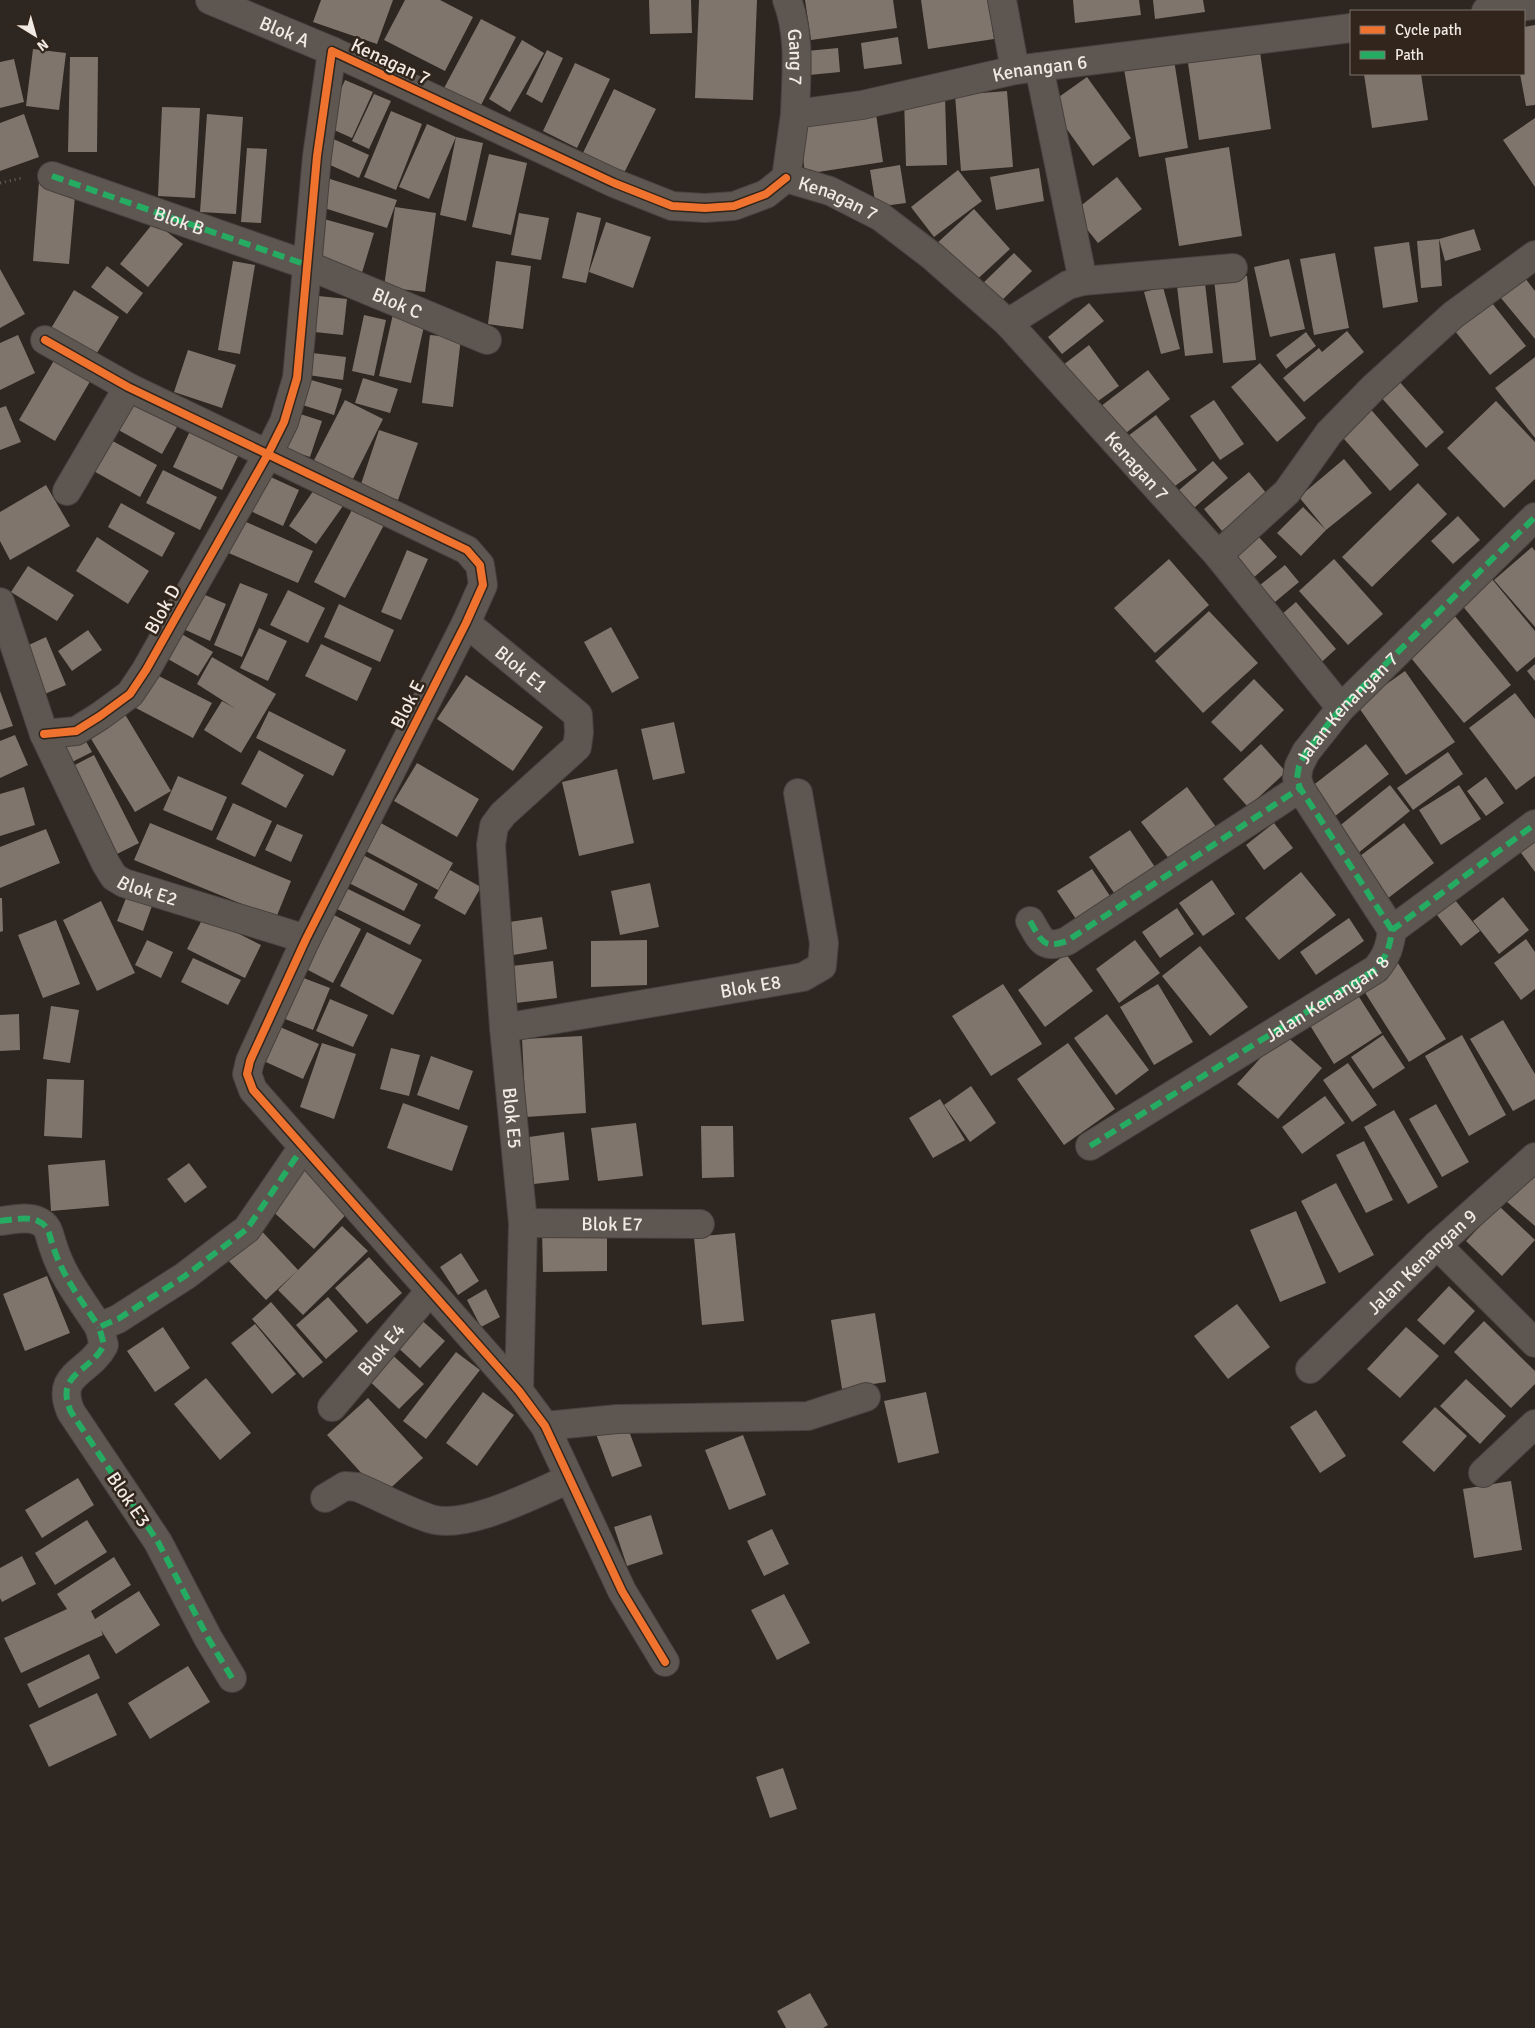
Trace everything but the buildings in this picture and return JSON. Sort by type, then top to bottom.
[{"type":"street","name":"Blok A","points":[[210,0],[332,51]]},
{"type":"street","name":"Gang 7","points":[[787,0],[794,17],[797,58],[795,114]]},
{"type":"street","points":[[1002,0],[1027,69],[1083,281]]},
{"type":"street","points":[[1494,10],[1535,5]]},
{"type":"street","name":"Kenangan 6","points":[[795,114],[862,105],[1027,69],[1350,28]]},
{"type":"street","name":"Kenagan 7","points":[[268,454],[284,422],[297,378],[317,156],[332,51],[614,183],[672,206],[705,208],[734,206],[766,194],[786,178],[830,191],[880,217],[932,256],[1008,323],[1218,555],[1341,708]]},
{"type":"street","points":[[786,178],[795,114]]},
{"type":"street","name":"Blok B","points":[[52,176],[307,265]]},
{"type":"street","points":[[1218,555],[1287,492],[1329,433],[1374,387],[1453,315],[1535,255]]},
{"type":"street","name":"Blok C","points":[[307,265],[487,340]]},
{"type":"street","points":[[1008,323],[1068,285],[1083,281],[1233,268]]},
{"type":"street","name":"Blok E","points":[[45,340],[128,387],[466,550],[480,565],[484,585],[306,939],[250,1061],[247,1074],[253,1090],[303,1147]]},
{"type":"street","points":[[67,491],[128,387]]},
{"type":"street","name":"Blok D","points":[[44,734],[76,731],[130,694],[146,670],[268,454]]},
{"type":"street","name":"Jalan Kenangan 7","points":[[1392,930],[1300,788],[1297,778],[1299,766],[1306,752],[1341,708],[1535,517]]},
{"type":"street","points":[[0,602],[44,734]]},
{"type":"street","name":"Blok E1","points":[[466,623],[578,715],[579,733],[576,747],[503,814],[494,826],[491,844]]},
{"type":"street","name":"Blok E2","points":[[44,734],[114,878],[124,883],[306,939]]},
{"type":"street","points":[[1030,921],[1043,942],[1054,946],[1067,941],[1300,788]]},
{"type":"street","name":"Blok E8","points":[[504,1028],[803,977],[822,966],[824,943],[798,793]]},
{"type":"street","name":"Jalan Kenangan 8","points":[[1090,1146],[1376,969],[1387,956],[1392,930],[1535,824]]},
{"type":"street","name":"Blok E5","points":[[491,844],[504,1028],[523,1223],[519,1391]]},
{"type":"street","points":[[98,1327],[118,1319],[185,1276],[247,1229],[303,1147],[519,1391],[545,1426],[622,1591],[665,1662]]},
{"type":"street","name":"Jalan Kenangan 9","points":[[1310,1369],[1437,1245],[1535,1157]]},
{"type":"street","name":"Blok E3","points":[[0,1221],[24,1219],[37,1220],[44,1224],[49,1231],[52,1246],[63,1272],[98,1327],[104,1344],[99,1354],[71,1379],[66,1389],[66,1400],[71,1412],[158,1542],[208,1638],[232,1678]]},
{"type":"street","name":"Blok E7","points":[[523,1223],[700,1224]]},
{"type":"street","points":[[1437,1245],[1535,1344]]},
{"type":"street","name":"Blok E4","points":[[332,1407],[430,1291]]},
{"type":"street","points":[[545,1426],[617,1419],[808,1416],[866,1397]]},
{"type":"street","points":[[1483,1473],[1535,1424]]},
{"type":"street","points":[[325,1498],[345,1486],[357,1487],[432,1519],[457,1521],[508,1506],[569,1479]]},
{"type":"marked path","points":[[52,176],[307,265]]},
{"type":"marked path","points":[[1392,930],[1300,788],[1297,778],[1299,766],[1306,752],[1341,708],[1535,517]]},
{"type":"marked path","points":[[1030,921],[1044,942],[1059,944],[1067,941],[1300,788]]},
{"type":"marked path","points":[[1090,1146],[1376,969],[1387,951],[1392,930],[1535,824]]},
{"type":"marked path","points":[[232,1678],[208,1638],[158,1542],[71,1412],[67,1399],[67,1389],[70,1381],[98,1355],[104,1345],[99,1327],[118,1319],[185,1276],[247,1229],[303,1147]]},
{"type":"marked path","points":[[0,1221],[29,1219],[38,1221],[45,1226],[67,1278],[99,1327]]},
{"type":"cycle path","points":[[44,734],[76,731],[130,694],[146,670],[268,454],[284,422],[297,378],[317,156],[332,51],[614,183],[672,206],[705,208],[734,206],[766,194],[786,178]]},
{"type":"cycle path","points":[[45,340],[128,387],[467,550],[480,565],[483,585],[466,623],[306,939],[250,1061],[247,1074],[253,1090],[519,1391],[545,1426],[622,1591],[665,1662]]}]
